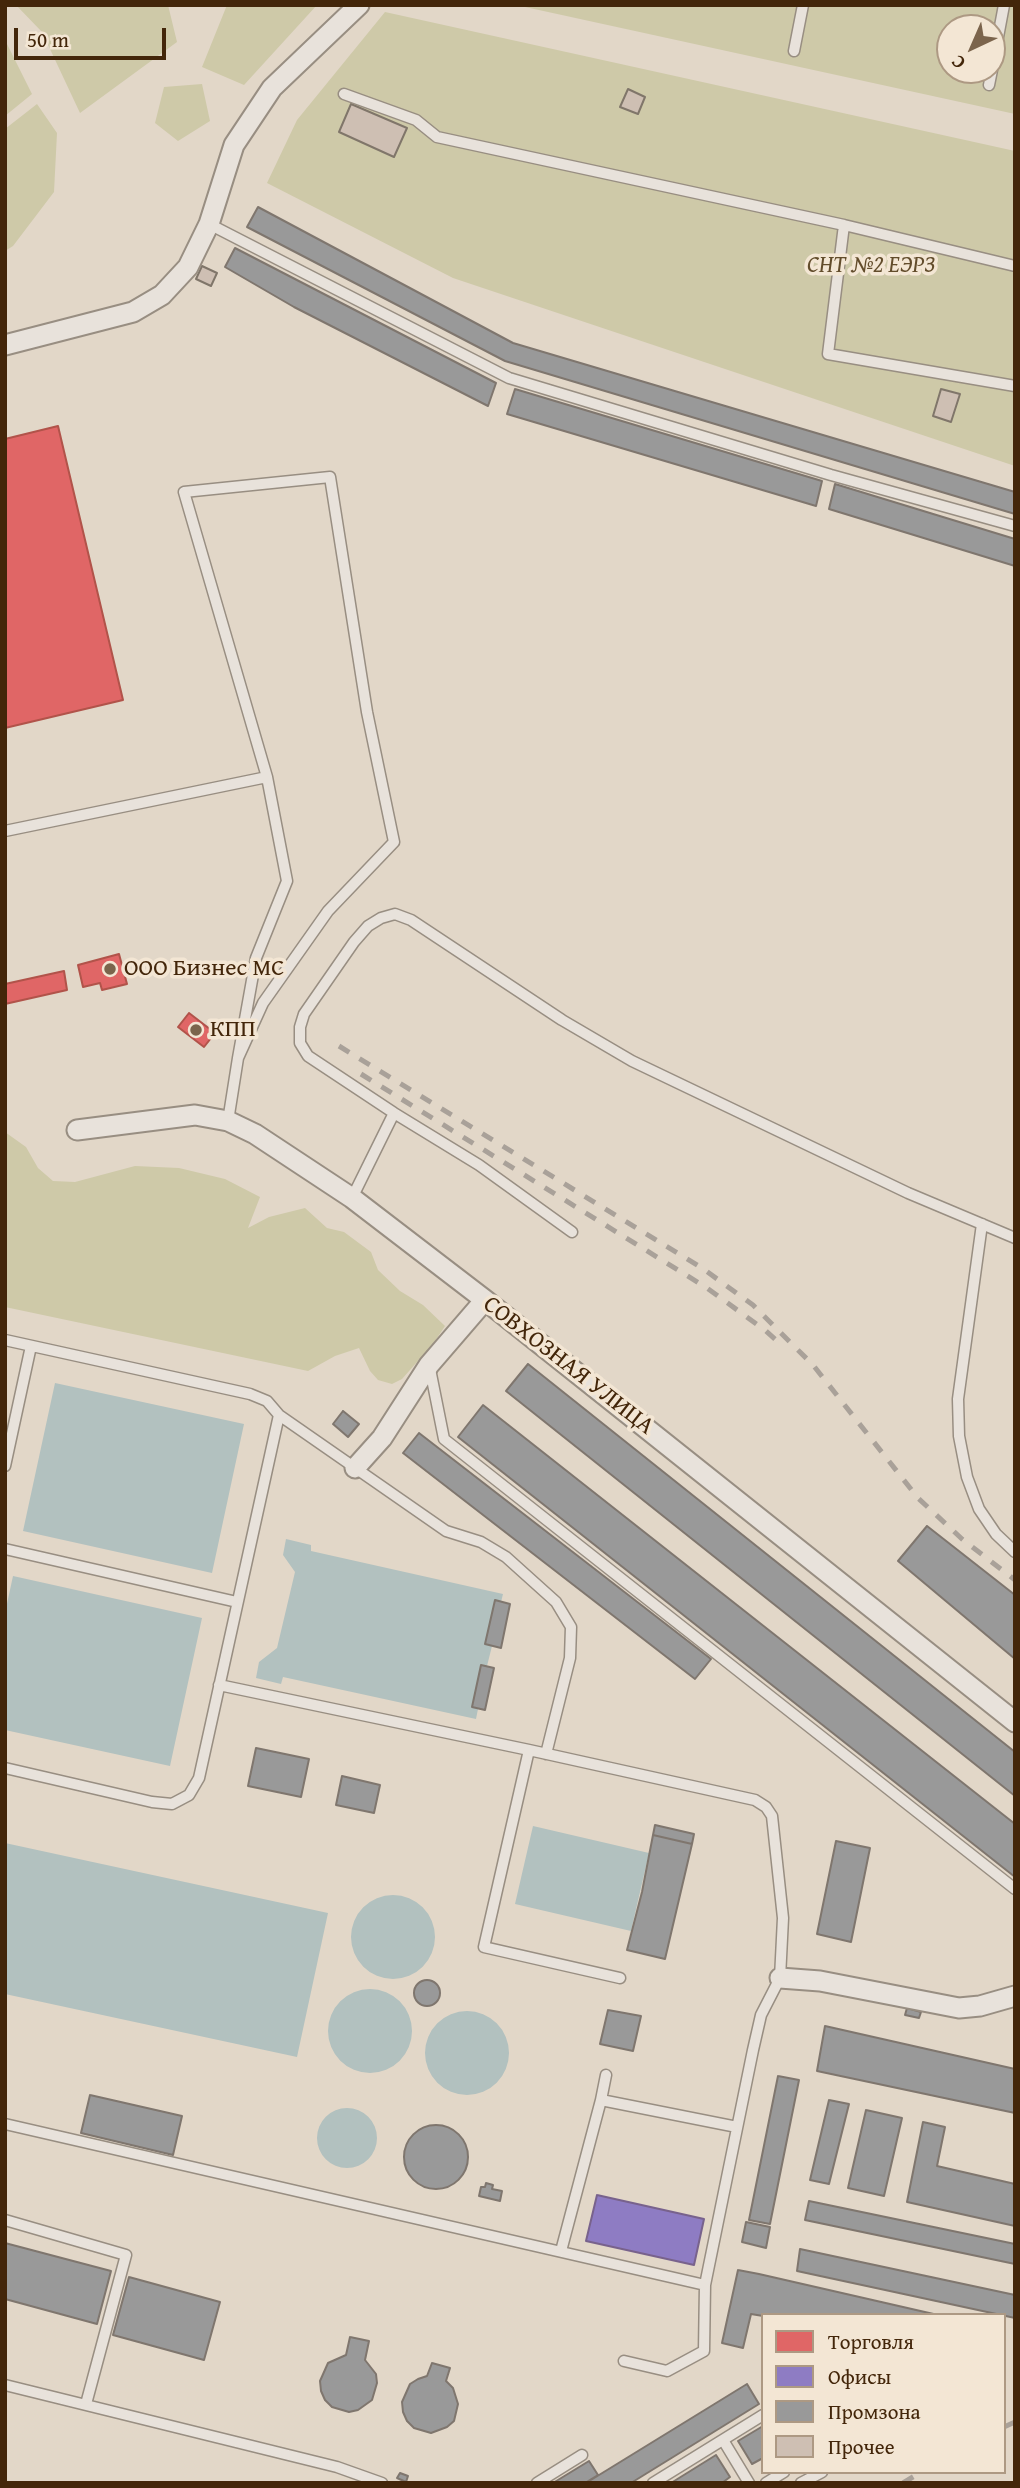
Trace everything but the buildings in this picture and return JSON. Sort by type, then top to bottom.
[{"type":"street","points":[[5,345],[133,313],[162,295],[188,267],[209,223],[234,145],[272,88],[359,5]]},
{"type":"street","name":"СОВХОЗНАЯ УЛИЦА","points":[[77,1130],[195,1115],[228,1121],[255,1134],[352,1198],[485,1300],[1015,1722]]},
{"type":"street","points":[[355,1468],[382,1437],[429,1365],[485,1300]]},
{"type":"street","points":[[780,1978],[820,1981],[959,2008],[980,2006],[1015,1996]]},
{"type":"lane","points":[[794,51],[803,5]]},
{"type":"lane","points":[[344,93],[416,120],[437,137],[844,225],[1015,266]]},
{"type":"lane","points":[[209,223],[509,377],[1015,526]]},
{"type":"lane","points":[[844,225],[828,354],[1015,386]]},
{"type":"lane","points":[[228,1121],[238,1058],[256,958],[287,881],[267,777],[184,492],[330,477],[367,712],[394,842],[328,911],[262,1003],[238,1058]]},
{"type":"lane","points":[[5,831],[267,777]]},
{"type":"lane","points":[[572,1232],[479,1165],[308,1056],[300,1043],[300,1027],[311,1000],[368,926],[395,914],[411,920],[562,1020],[632,1060],[908,1193],[1015,1238]]},
{"type":"lane","points":[[352,1198],[394,1113]]},
{"type":"lane","points":[[982,1224],[958,1399],[959,1436],[967,1477],[979,1509],[996,1534],[1015,1552]]},
{"type":"lane","points":[[5,1340],[250,1394],[267,1401],[279,1415],[446,1531],[481,1542],[506,1557],[556,1602],[571,1627],[570,1658],[546,1754]]},
{"type":"lane","points":[[5,1466],[31,1346]]},
{"type":"lane","points":[[429,1365],[444,1439],[1015,1889]]},
{"type":"lane","points":[[5,1768],[152,1802],[172,1804],[189,1795],[199,1778],[279,1415]]},
{"type":"lane","points":[[5,1549],[237,1602]]},
{"type":"lane","points":[[219,1685],[755,1800],[766,1807],[772,1816],[779,1860],[783,1918],[780,1978],[761,2015],[737,2127],[705,2285],[704,2351],[667,2371],[624,2361]]},
{"type":"lane","points":[[529,1750],[484,1947],[620,1978]]},
{"type":"lane","points":[[561,2252],[606,2075]]},
{"type":"lane","points":[[601,2100],[737,2127]]},
{"type":"lane","points":[[5,2124],[705,2285]]},
{"type":"lane","points":[[5,2220],[126,2255],[86,2404]]},
{"type":"lane","points":[[5,2385],[337,2468],[382,2483]]},
{"type":"lane","points":[[653,2483],[761,2416]]},
{"type":"lane","points":[[723,2440],[749,2483]]},
{"type":"lane","points":[[537,2483],[582,2455]]},
{"type":"lane","points":[[801,2483],[818,2474]]},
{"type":"green space","points":[[16,5],[168,5],[177,42],[80,113],[42,32]]},
{"type":"green space","points":[[227,5],[317,5],[244,85],[202,67]]},
{"type":"green space","points":[[516,5],[1015,5],[1015,114]]},
{"type":"green space","name":"СНТ №2 ЕЭРЗ","points":[[385,12],[1015,151],[1015,466],[453,278],[267,183],[297,120]]},
{"type":"green space","points":[[5,40],[32,94],[5,116]]},
{"type":"green space","points":[[202,84],[210,121],[178,141],[155,123],[164,87]]},
{"type":"green space","points":[[37,104],[57,133],[54,192],[13,246],[5,251],[5,129]]},
{"type":"green space","points":[[5,1132],[26,1147],[38,1168],[53,1181],[75,1182],[135,1166],[179,1168],[225,1179],[260,1197],[248,1228],[269,1217],[305,1208],[327,1228],[344,1232],[371,1252],[378,1270],[445,1326],[402,1379],[392,1384],[378,1380],[370,1371],[359,1348],[335,1356],[308,1371],[5,1307]]},
{"type":"shaded area","points":[[55,1383],[244,1424],[212,1573],[23,1531]]},
{"type":"shaded area","points":[[286,1539],[311,1545],[311,1551],[503,1594],[501,1602],[495,1601],[490,1623],[492,1646],[487,1666],[481,1665],[472,1707],[478,1709],[476,1719],[283,1677],[281,1684],[256,1678],[259,1662],[277,1648],[295,1572],[283,1555]]},
{"type":"shaded area","points":[[13,1576],[202,1618],[170,1766],[5,1730],[5,1613]]},
{"type":"shaded area","points":[[533,1826],[649,1853],[631,1931],[515,1904]]},
{"type":"shaded area","points":[[5,1843],[328,1913],[297,2057],[5,1994]]},
{"type":"shaded area","points":[[393,1895],[409,1898],[423,1907],[432,1921],[435,1937],[432,1953],[423,1967],[409,1976],[393,1979],[377,1976],[363,1967],[354,1953],[351,1937],[354,1921],[363,1907],[377,1898]]},
{"type":"shaded area","points":[[370,1989],[386,1992],[400,2001],[409,2015],[412,2031],[409,2047],[400,2061],[386,2070],[370,2073],[354,2070],[340,2061],[331,2047],[328,2031],[331,2015],[340,2001],[354,1992]]},
{"type":"shaded area","points":[[467,2011],[483,2014],[497,2023],[506,2037],[509,2053],[506,2069],[497,2083],[483,2092],[467,2095],[451,2092],[437,2083],[428,2069],[425,2053],[428,2037],[437,2023],[451,2014]]},
{"type":"shaded area","points":[[347,2108],[364,2113],[372,2121],[377,2138],[372,2155],[364,2163],[347,2168],[330,2163],[322,2155],[317,2138],[322,2121],[330,2113]]},
{"type":"railway","points":[[339,1046],[702,1268],[753,1305],[813,1365],[918,1498],[962,1539],[1015,1580]]},
{"type":"railway","points":[[361,1074],[707,1288],[778,1342]]},
{"type":"railway","points":[[1006,2426],[1015,2422]]},
{"type":"railway","points":[[903,2483],[918,2474]]},
{"type":"place","name":"ООО Бизнес МС","points":[[110,969]]},
{"type":"place","name":"КПП","points":[[196,1030]]}]
